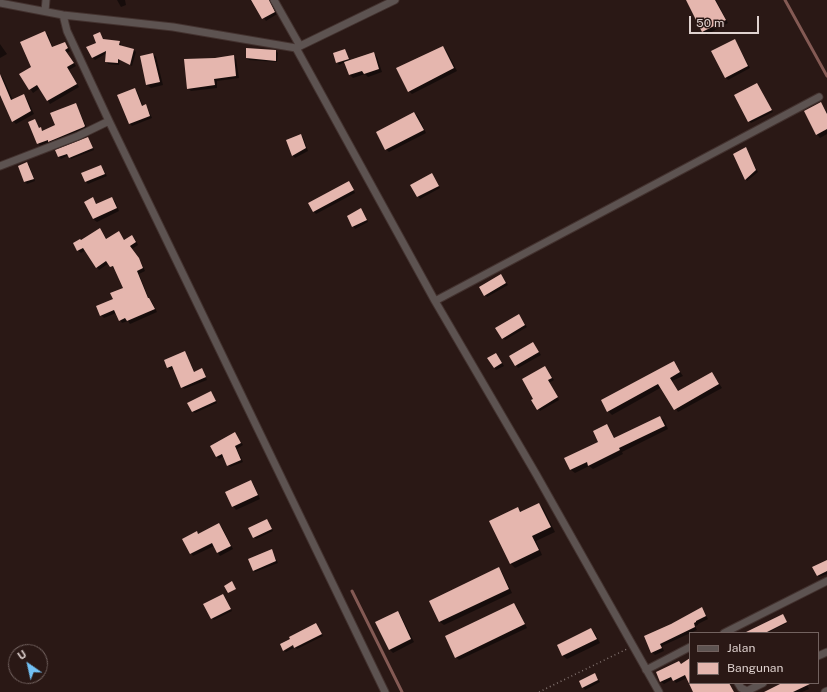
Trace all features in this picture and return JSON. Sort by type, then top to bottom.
[{"type":"street","points":[[45,11],[46,0]]},
{"type":"street","points":[[274,0],[435,301],[536,474],[659,692]]},
{"type":"street","points":[[0,3],[63,15],[173,26],[298,47],[395,0]]},
{"type":"street","points":[[63,15],[67,32],[109,121],[385,692]]},
{"type":"street","points":[[435,301],[819,97]]},
{"type":"street","points":[[0,166],[78,136],[109,121]]},
{"type":"street","points":[[726,632],[827,581]]},
{"type":"street","points":[[646,670],[689,648]]},
{"type":"street","points":[[739,684],[741,688],[747,691],[761,684]]},
{"type":"path","points":[[538,692],[632,646]]},
{"type":"building","points":[[251,0],[269,0],[275,12],[262,19]]},
{"type":"building","points":[[686,0],[715,0],[726,20],[702,32]]},
{"type":"building","points":[[45,31],[52,47],[65,42],[68,48],[65,50],[74,63],[67,67],[77,84],[47,101],[37,85],[29,90],[19,74],[31,67],[20,42]]},
{"type":"building","points":[[100,32],[103,39],[120,41],[119,45],[134,49],[130,65],[118,59],[118,63],[105,62],[106,51],[92,58],[86,47],[96,43],[93,35]]},
{"type":"building","points":[[735,39],[748,66],[725,78],[711,51]]},
{"type":"building","points":[[443,46],[454,68],[408,92],[396,68]]},
{"type":"building","points":[[246,48],[276,50],[276,61],[246,58]]},
{"type":"building","points":[[345,49],[349,59],[336,63],[333,53]]},
{"type":"building","points":[[374,52],[379,69],[364,74],[362,71],[349,75],[344,62]]},
{"type":"building","points":[[153,53],[160,82],[146,85],[140,56]]},
{"type":"building","points":[[234,55],[236,76],[214,79],[215,85],[187,89],[184,59],[215,58]]},
{"type":"building","points":[[0,74],[11,100],[24,94],[31,111],[12,122],[0,95]]},
{"type":"building","points":[[757,83],[772,110],[748,122],[734,95]]},
{"type":"building","points":[[135,88],[142,106],[146,104],[150,116],[129,124],[117,95]]},
{"type":"building","points":[[821,102],[827,114],[827,129],[816,135],[804,111]]},
{"type":"building","points":[[76,103],[85,126],[48,142],[48,140],[37,144],[28,122],[35,119],[42,131],[55,125],[50,113]]},
{"type":"building","points":[[414,112],[424,130],[385,150],[376,132]]},
{"type":"building","points":[[301,134],[306,148],[292,156],[286,140]]},
{"type":"building","points":[[88,137],[93,148],[69,158],[67,154],[58,157],[55,150]]},
{"type":"building","points":[[746,147],[756,170],[745,180],[733,154]]},
{"type":"building","points":[[27,162],[34,179],[24,182],[18,166]]},
{"type":"building","points":[[101,165],[105,174],[85,182],[81,173]]},
{"type":"building","points":[[432,173],[439,186],[417,197],[410,185]]},
{"type":"building","points":[[349,181],[354,190],[313,212],[308,203]]},
{"type":"building","points":[[93,197],[96,204],[112,197],[117,208],[93,219],[84,202]]},
{"type":"building","points":[[361,208],[367,220],[352,227],[347,216]]},
{"type":"building","points":[[100,228],[106,239],[119,231],[124,240],[132,235],[136,242],[130,246],[139,258],[143,268],[137,271],[148,298],[155,309],[127,321],[125,318],[119,321],[114,310],[100,316],[96,306],[113,299],[110,293],[123,288],[113,266],[110,267],[106,261],[96,268],[83,248],[77,251],[73,243],[80,239],[81,240]]},
{"type":"building","points":[[501,274],[506,283],[484,296],[479,287]]},
{"type":"building","points":[[519,314],[525,325],[502,339],[495,328]]},
{"type":"building","points":[[533,342],[539,352],[515,366],[509,356]]},
{"type":"building","points":[[185,351],[194,372],[202,368],[206,377],[181,388],[172,366],[167,368],[164,360]]},
{"type":"building","points":[[496,353],[502,363],[494,368],[487,358]]},
{"type":"building","points":[[674,361],[680,372],[670,378],[678,391],[712,372],[719,384],[674,410],[658,384],[607,412],[601,400]]},
{"type":"building","points":[[545,366],[552,378],[548,380],[558,397],[537,410],[522,379]]},
{"type":"building","points":[[211,391],[216,401],[192,412],[187,403]]},
{"type":"building","points":[[660,416],[665,426],[619,448],[620,450],[588,466],[587,462],[570,470],[564,458],[598,442],[593,431],[607,424],[614,438]]},
{"type":"building","points":[[235,432],[241,443],[235,446],[241,460],[227,466],[222,454],[216,457],[210,446]]},
{"type":"building","points":[[251,480],[258,495],[232,507],[225,492]]},
{"type":"building","points":[[539,503],[551,527],[532,536],[539,550],[510,564],[489,521],[518,507],[520,512]]},
{"type":"building","points":[[267,519],[272,529],[253,538],[248,528]]},
{"type":"building","points":[[219,523],[231,546],[217,553],[212,543],[190,554],[182,539],[197,531],[198,534]]},
{"type":"building","points":[[272,549],[276,561],[253,571],[248,559]]},
{"type":"building","points":[[827,560],[827,571],[817,576],[812,567]]},
{"type":"building","points":[[499,567],[509,589],[439,622],[429,601]]},
{"type":"building","points":[[232,581],[236,589],[228,593],[224,586]]},
{"type":"building","points":[[223,594],[231,609],[211,619],[203,604]]},
{"type":"building","points":[[514,603],[525,624],[455,658],[445,636]]},
{"type":"building","points":[[702,607],[706,616],[694,623],[695,627],[660,644],[662,648],[651,653],[644,636],[671,624]]},
{"type":"building","points":[[398,611],[411,639],[389,650],[375,622]]},
{"type":"building","points":[[783,614],[787,622],[767,632],[746,632]]},
{"type":"building","points":[[316,623],[322,634],[294,648],[293,645],[283,651],[280,644],[290,639],[289,637]]},
{"type":"building","points":[[591,628],[597,639],[562,656],[557,645]]},
{"type":"building","points":[[689,659],[689,684],[685,675],[673,681],[671,677],[660,682],[656,672],[679,661],[681,664]]},
{"type":"building","points":[[595,673],[598,680],[582,688],[579,681]]},
{"type":"building","points":[[689,684],[730,684],[734,692],[693,692]]},
{"type":"building","points":[[780,684],[810,684],[793,692],[764,692]]},
{"type":"waterway","points":[[785,0],[827,76]]},
{"type":"waterway","points":[[352,591],[402,692]]}]
